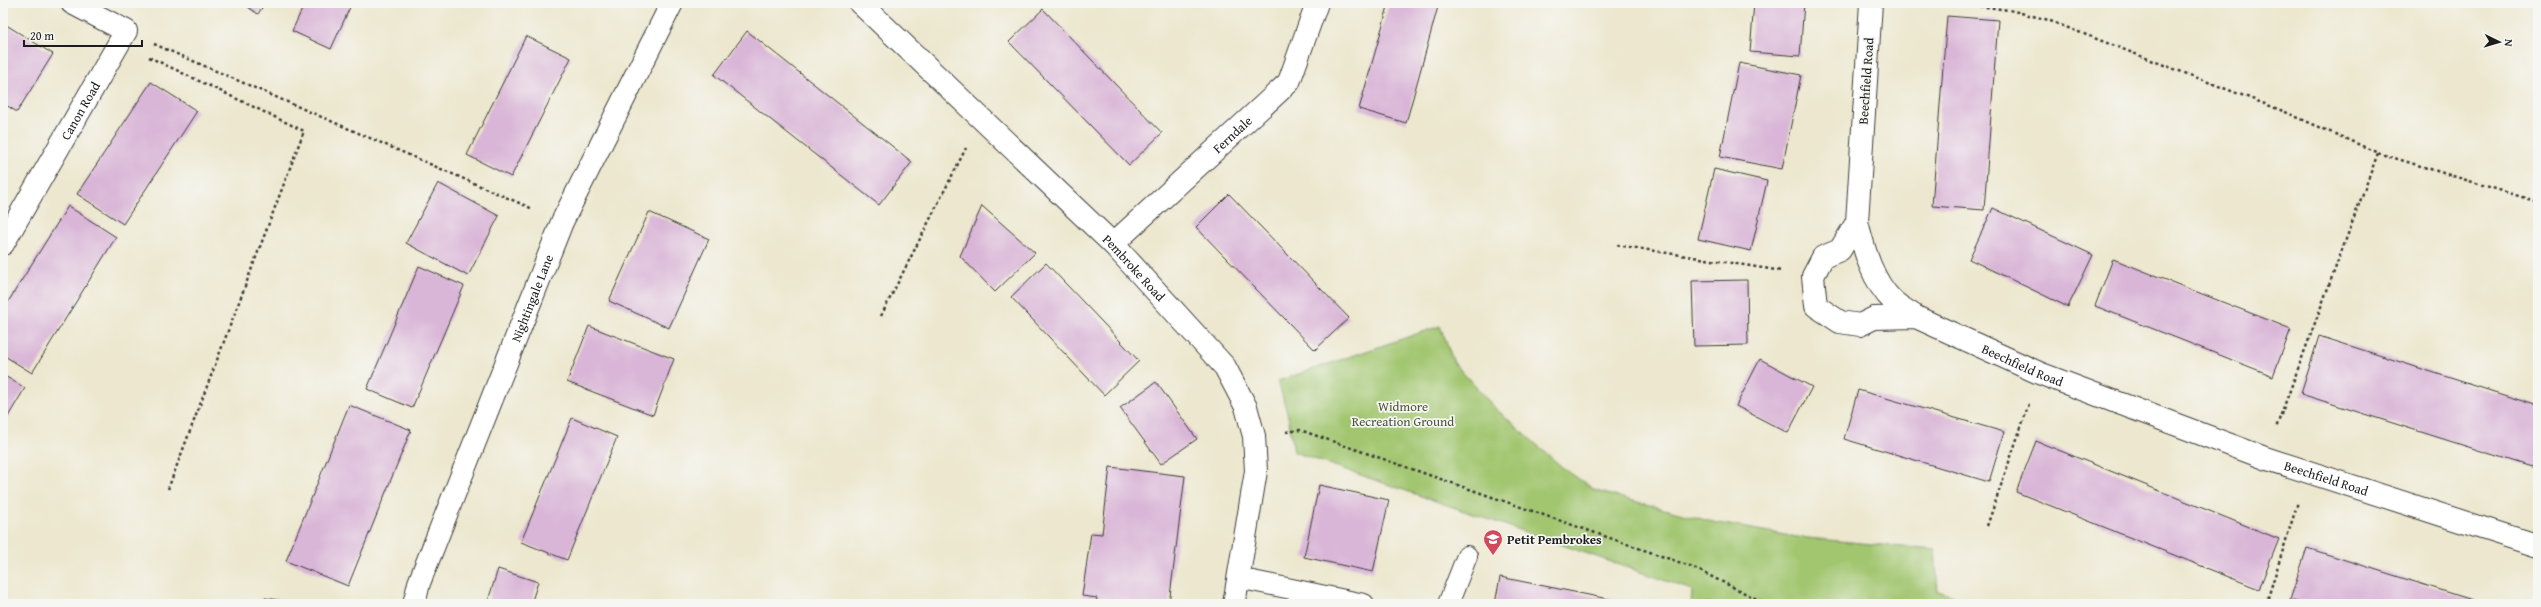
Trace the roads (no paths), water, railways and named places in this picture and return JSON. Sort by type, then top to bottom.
[{"type":"street","name":"Canon Road","points":[[3,244],[123,37],[72,3]]},
{"type":"street","name":"Nightingale Lane","points":[[414,604],[419,583],[562,222],[672,3]]},
{"type":"street","name":"Pembroke Road","points":[[860,3],[1113,244],[1225,367],[1246,407],[1254,436],[1256,471],[1234,604]]},
{"type":"street","name":"Ferndale","points":[[1113,244],[1289,82],[1317,3]]},
{"type":"street","name":"Beechfield Road","points":[[1871,3],[1857,222],[1840,250],[1823,257],[1813,276],[1816,306],[1840,322],[1860,325],[1874,318],[1916,317],[2039,374],[2265,458],[2538,546]]},
{"type":"street","points":[[1857,222],[1864,252],[1875,275],[1892,300],[1916,317]]},
{"type":"lane","points":[[1448,604],[1467,556]]},
{"type":"lane","points":[[1238,578],[1364,604]]},
{"type":"place","name":"Petit Pembrokes","points":[[1493,556]]},
{"type":"park label","name":"Widmore Recreation Ground","points":[[1403,414]]}]
